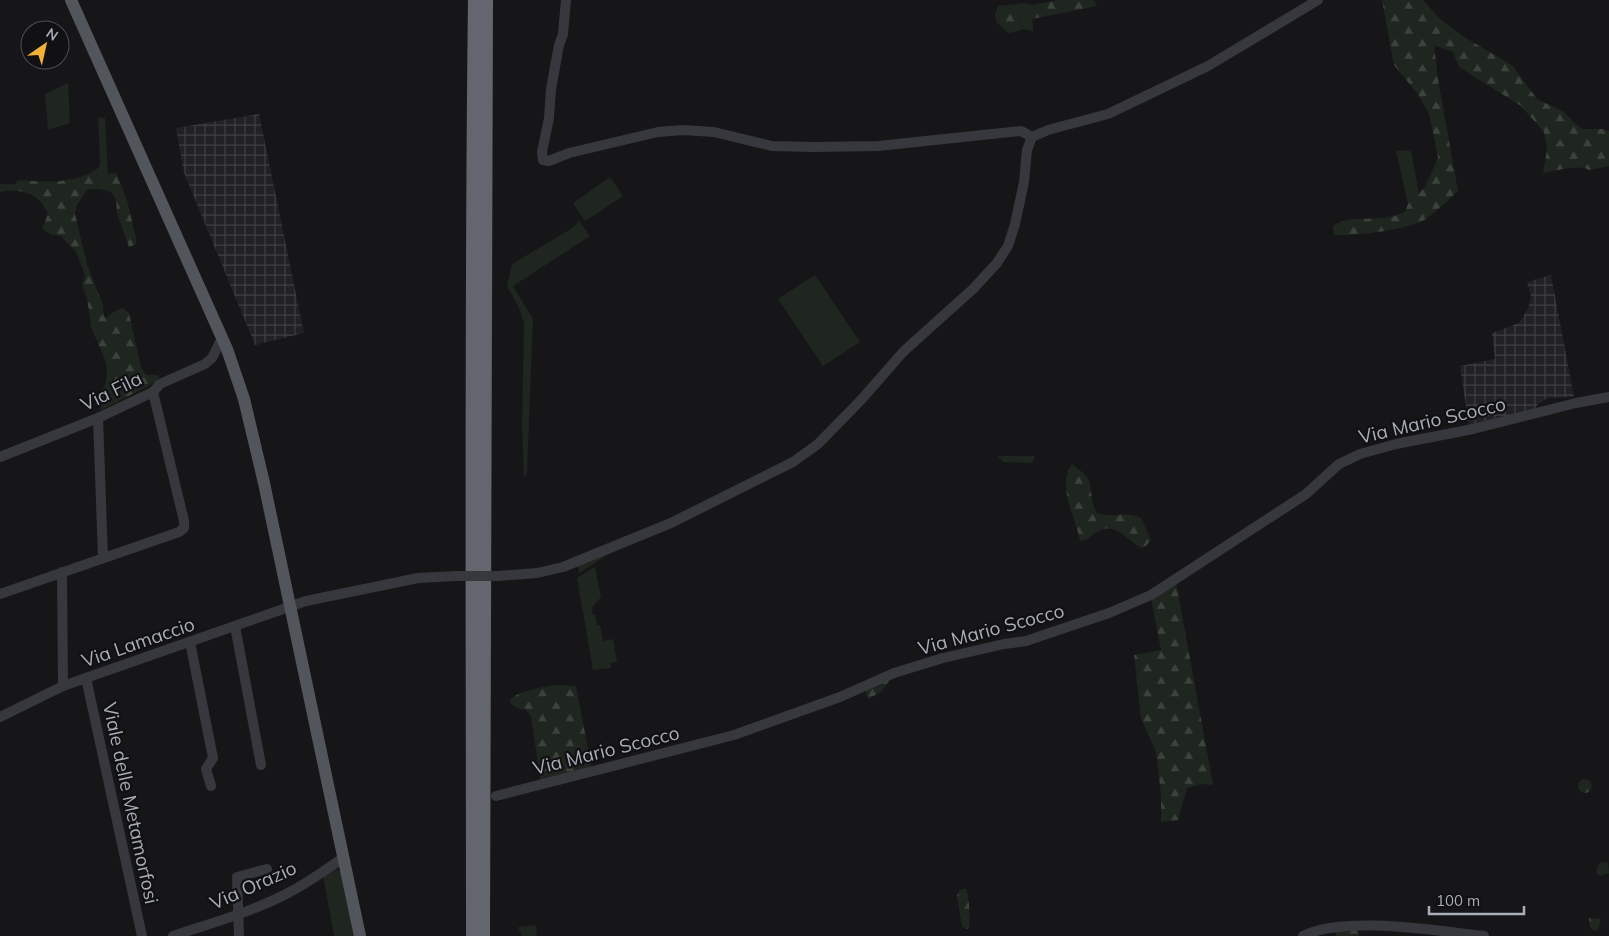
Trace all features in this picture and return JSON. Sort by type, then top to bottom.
[{"type":"highway","points":[[473,936],[472,213],[475,0]]},
{"type":"highway","points":[[483,936],[486,0]]},
{"type":"main road","points":[[71,0],[222,338],[244,399],[360,936]]},
{"type":"street","points":[[566,0],[563,34],[559,45],[551,90],[549,118],[542,152],[542,160],[548,161],[569,153],[658,132],[683,130],[714,132],[772,146],[814,147],[878,146],[1021,132],[1032,137],[1048,130],[1108,114],[1208,66],[1318,0]]},
{"type":"street","name":"Via Lamaccio","points":[[0,717],[63,686],[306,601],[418,578],[498,576],[536,573],[563,567],[671,523],[793,462],[818,444],[861,400],[904,351],[973,289],[997,262],[1008,246],[1015,224],[1024,182],[1027,150],[1032,137]]},
{"type":"street","name":"Via Fila","points":[[0,457],[98,418],[153,392],[160,384],[205,364],[212,358],[222,338]]},
{"type":"street","points":[[0,594],[179,532],[184,528],[184,521],[153,392]]},
{"type":"street","name":"Via Mario Scocco","points":[[496,796],[734,735],[840,697],[894,673],[943,658],[1026,641],[1109,613],[1151,595],[1306,494],[1339,464],[1360,454],[1396,444],[1472,429],[1576,403],[1609,397]]},
{"type":"street","points":[[98,418],[103,558]]},
{"type":"street","points":[[62,572],[63,686]]},
{"type":"street","points":[[284,584],[290,591],[306,601],[297,615],[294,629]]},
{"type":"street","points":[[235,626],[261,765]]},
{"type":"street","points":[[190,642],[213,758],[206,769],[211,786]]},
{"type":"street","name":"Viale delle Metamorfosi","points":[[86,678],[142,936]]},
{"type":"street","name":"Via Orazio","points":[[173,936],[238,914],[290,892],[343,858]]},
{"type":"street","points":[[240,936],[237,877],[267,870]]},
{"type":"street","points":[[132,936],[139,920]]},
{"type":"street","points":[[1303,936],[1322,929],[1346,926],[1402,928],[1484,936]]},
{"type":"shaded area","points":[[259,114],[304,333],[255,345],[184,173],[176,128]]},
{"type":"shaded area","points":[[1551,275],[1574,397],[1547,398],[1538,404],[1535,409],[1469,427],[1460,366],[1495,359],[1492,333],[1519,323],[1528,309],[1531,296],[1527,282]]},
{"type":"green space","points":[[1059,0],[1094,0],[1097,6],[1032,19],[1032,5]]},
{"type":"green space","points":[[1382,0],[1423,0],[1440,19],[1464,37],[1512,65],[1537,99],[1564,112],[1583,129],[1609,131],[1609,166],[1589,170],[1574,168],[1543,173],[1547,150],[1544,132],[1521,106],[1459,67],[1453,52],[1434,45],[1438,79],[1458,191],[1430,216],[1418,223],[1382,232],[1334,235],[1333,226],[1344,221],[1375,219],[1405,212],[1408,204],[1425,187],[1438,158],[1429,114],[1417,93],[1394,65]]},
{"type":"green space","points":[[1024,3],[1032,5],[1033,31],[1023,29],[1019,31],[1021,28],[1020,14],[1001,9],[997,12],[997,6]]},
{"type":"green space","points":[[1006,8],[1020,14],[1021,28],[1019,31],[1009,33],[998,23],[995,15],[996,12]]},
{"type":"green space","points":[[68,83],[70,123],[48,130],[45,94]]},
{"type":"green space","points":[[98,117],[105,118],[108,174],[101,177],[90,173],[100,165]]},
{"type":"green space","points":[[1411,150],[1419,194],[1408,204],[1396,151]]},
{"type":"green space","points":[[90,173],[101,177],[116,173],[127,200],[136,238],[136,244],[129,247],[117,213],[115,197],[109,191],[100,189],[87,190],[77,205],[75,214],[87,264],[103,305],[104,316],[106,318],[122,308],[129,313],[141,367],[146,375],[158,375],[159,377],[158,381],[101,410],[100,395],[106,383],[106,362],[91,327],[87,298],[82,286],[85,275],[76,252],[61,236],[51,235],[42,229],[48,214],[45,207],[35,197],[15,191],[0,192],[0,184],[15,184],[18,180],[64,181]]},
{"type":"green space","points":[[610,177],[623,196],[585,221],[573,203]]},
{"type":"green space","points":[[579,221],[590,236],[513,286],[533,319],[527,473],[524,477],[522,426],[524,323],[519,308],[507,286],[512,264],[571,229]]},
{"type":"green space","points":[[815,275],[860,342],[823,366],[778,299]]},
{"type":"green space","points":[[998,456],[1035,456],[1032,463],[1003,462]]},
{"type":"green space","points":[[1072,464],[1088,478],[1097,513],[1103,515],[1129,515],[1141,518],[1151,539],[1147,545],[1142,548],[1113,529],[1098,531],[1080,541],[1066,492],[1066,482]]},
{"type":"green space","points":[[614,551],[579,573],[579,569],[576,566]]},
{"type":"green space","points":[[595,567],[601,597],[593,606],[592,614],[595,615],[597,625],[600,625],[603,641],[613,639],[617,662],[610,663],[611,668],[593,670],[577,578]]},
{"type":"green space","points":[[1176,582],[1213,785],[1201,784],[1187,788],[1178,820],[1161,822],[1161,794],[1156,752],[1141,718],[1134,655],[1161,650],[1151,598]]},
{"type":"green space","points":[[892,677],[881,692],[868,699],[865,689]]},
{"type":"green space","points":[[562,685],[576,686],[592,770],[541,784],[531,716],[525,709],[519,709],[511,704],[510,700],[526,691]]},
{"type":"green space","points":[[1582,779],[1588,779],[1592,786],[1588,793],[1582,793],[1578,789],[1578,783]]},
{"type":"green space","points":[[1603,862],[1608,862],[1609,873],[1600,876],[1597,874],[1597,868]]},
{"type":"green space","points":[[333,868],[342,872],[356,936],[334,936],[323,875]]},
{"type":"green space","points":[[962,889],[966,889],[968,896],[968,929],[962,926],[957,896]]},
{"type":"green space","points":[[1589,918],[1601,919],[1598,930],[1594,931],[1590,928]]},
{"type":"green space","points":[[536,925],[537,936],[522,936],[518,927]]},
{"type":"green space","points":[[1335,929],[1358,929],[1359,936],[1336,936]]}]
